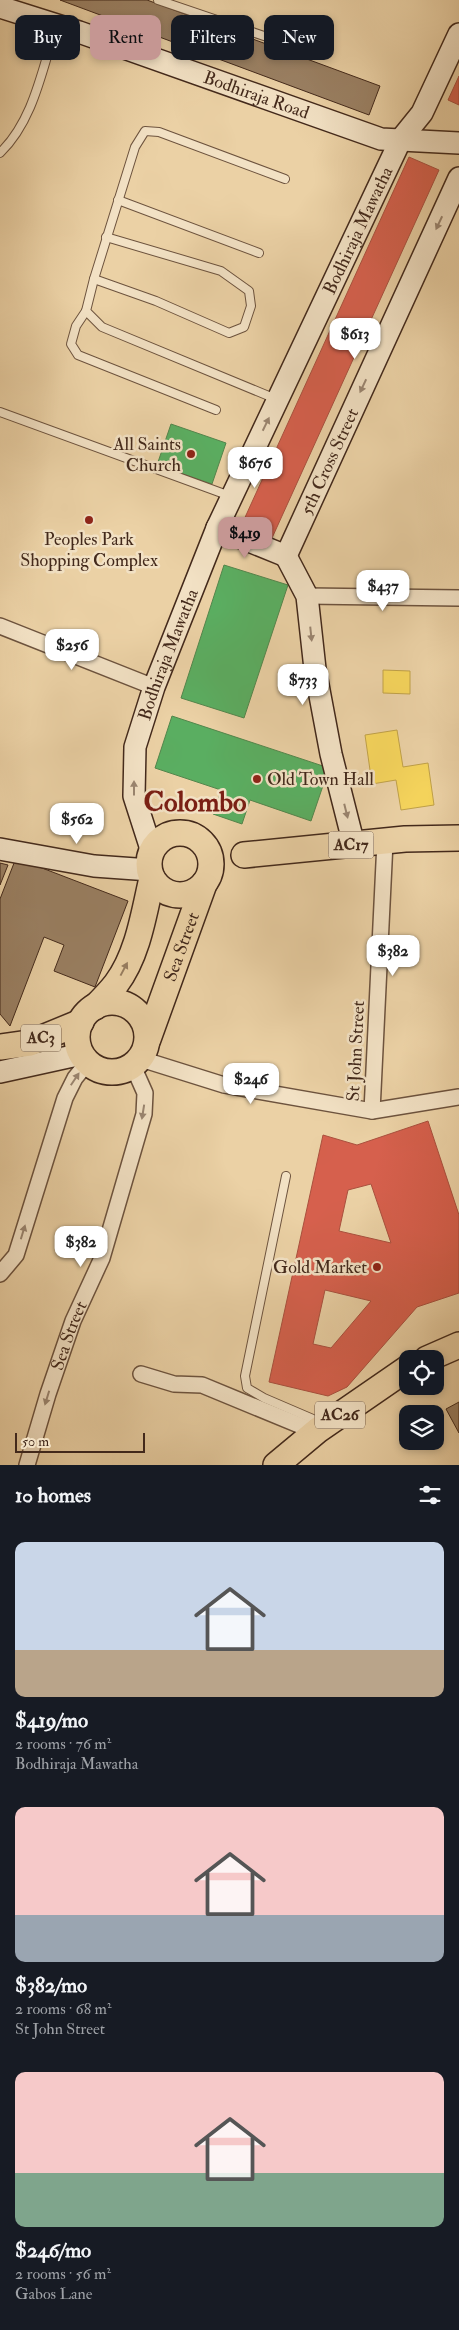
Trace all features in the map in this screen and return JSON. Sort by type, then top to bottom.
[{"type":"main road","points":[[88,1015],[104,1003],[115,1003],[134,1010],[144,1023],[140,1054],[113,1072],[103,1071],[85,1058],[78,1042],[88,1015],[117,983],[130,959],[139,934],[151,866],[157,844],[174,834],[193,836],[207,867],[189,894],[181,895],[162,889],[151,866]]},
{"type":"main road","name":"AC17","points":[[207,867],[244,855],[385,842],[459,838]]},
{"type":"main road","name":"Sea Street","points":[[140,1054],[207,867]]},
{"type":"main road","name":"AC3","points":[[0,1047],[30,1043],[88,1015]]},
{"type":"main road","points":[[444,1352],[459,1345]]},
{"type":"main road","name":"AC26","points":[[276,1465],[322,1428],[399,1374]]},
{"type":"street","points":[[0,0],[0,8]]},
{"type":"street","name":"Bodhiraja Road","points":[[0,8],[23,15]]},
{"type":"street","name":"Bodhiraja Road","points":[[80,33],[381,139],[459,143]]},
{"type":"street","name":"Bodhiraja Mawatha","points":[[151,866],[134,796],[136,747],[154,688],[217,528],[401,140],[422,113],[459,34]]},
{"type":"street","name":"5th Cross Street","points":[[286,556],[459,178]]},
{"type":"street","points":[[217,528],[286,556],[307,596],[314,669],[354,845]]},
{"type":"street","points":[[307,596],[459,598]]},
{"type":"street","points":[[0,626],[154,688]]},
{"type":"street","name":"St John Street","points":[[372,1111],[385,842]]},
{"type":"street","points":[[0,849],[94,866],[151,866]]},
{"type":"street","points":[[140,1054],[224,1085],[372,1111],[459,1098]]},
{"type":"street","name":"Sea Street","points":[[27,1465],[73,1320],[102,1258],[144,1114],[145,1093],[140,1054]]},
{"type":"street","points":[[0,1072],[85,1058]]},
{"type":"street","points":[[0,1274],[16,1255],[65,1098],[85,1058]]},
{"type":"street","points":[[141,1374],[174,1384],[202,1385],[322,1428]]},
{"type":"lane","points":[[158,0],[264,36]]},
{"type":"lane","points":[[0,152],[29,111],[46,60]]},
{"type":"lane","points":[[216,410],[78,355],[71,344],[76,326],[86,311],[106,237],[135,147],[145,131],[160,132],[285,179]]},
{"type":"lane","points":[[118,200],[259,253]]},
{"type":"lane","points":[[94,279],[156,301],[229,333],[244,327],[251,306],[249,290],[221,271],[106,237]]},
{"type":"lane","points":[[86,311],[102,327],[278,400]]},
{"type":"lane","points":[[0,412],[232,496]]},
{"type":"lane","points":[[286,1176],[245,1376],[247,1388],[322,1428]]},
{"type":"building: Homes","points":[[383,670],[410,671],[410,694],[383,693]]},
{"type":"building: Homes","points":[[397,730],[403,767],[428,763],[434,805],[401,810],[396,780],[372,784],[365,735]]},
{"type":"building: Shops","points":[[459,76],[459,105],[448,100]]},
{"type":"building: Shops","points":[[409,157],[439,170],[272,538],[242,524]]},
{"type":"building: Shops","name":"Gold Market","points":[[428,1121],[459,1215],[459,1293],[417,1307],[347,1387],[328,1396],[269,1382],[323,1135],[357,1145]],"holes":[[[371,1184],[391,1243],[339,1231],[348,1190]],[[325,1290],[371,1301],[331,1348],[313,1344]]]},
{"type":"building: Public","name":"All Saints Church","points":[[171,424],[226,443],[212,484],[157,465]]},
{"type":"building: Public","points":[[224,565],[288,585],[244,718],[181,698]]},
{"type":"building: Public","name":"Old Town Hall","points":[[172,716],[329,768],[311,821],[250,800],[242,824],[213,814],[221,790],[155,768]]},
{"type":"building: Other","points":[[60,0],[147,0],[188,15],[171,15],[171,41],[161,38],[161,15],[100,15]]},
{"type":"building: Other","points":[[254,39],[264,43],[264,60],[310,60],[380,86],[369,115],[221,60],[254,60]]},
{"type":"building: Other","points":[[16,858],[128,901],[95,987],[54,971],[64,945],[44,937],[10,1026],[0,1014],[0,899]]},
{"type":"building: Other","points":[[0,863],[8,865],[0,885]]},
{"type":"building: Other","points":[[459,1402],[459,1433],[446,1409]]},
{"type":"place","name":"All Saints Church","points":[[191,454]]},
{"type":"place","name":"Peoples Park Shopping Complex","points":[[89,520]]},
{"type":"place","name":"Old Town Hall","points":[[257,779]]},
{"type":"place","name":"Gold Market","points":[[377,1267]]},
{"type":"district","name":"Colombo","points":[[195,802]]}]
